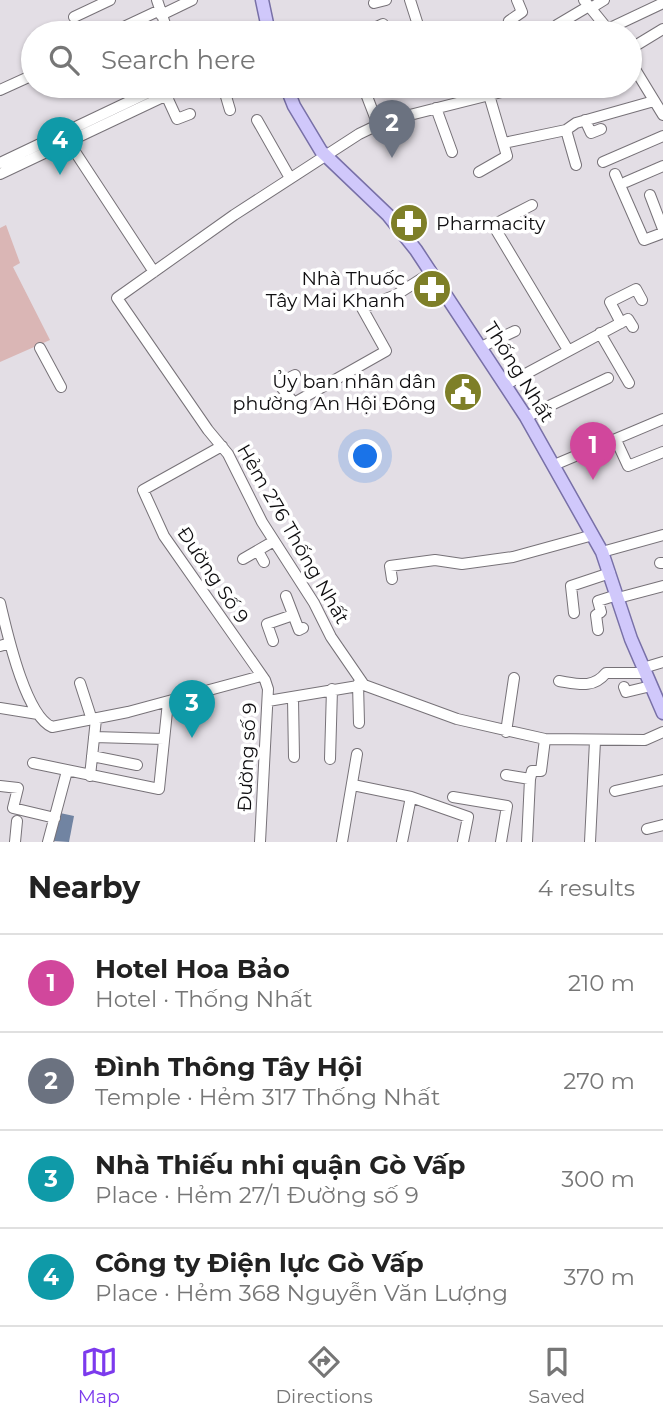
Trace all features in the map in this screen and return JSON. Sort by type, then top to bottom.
[{"type":"main road","points":[[262,0],[266,21]]},
{"type":"main road","name":"Thống Nhất","points":[[291,98],[294,106],[331,153],[337,167],[388,215],[432,272],[526,417],[602,552],[644,670],[663,713]]},
{"type":"street","points":[[74,17],[110,0]]},
{"type":"street","points":[[134,21],[159,8],[192,0]]},
{"type":"street","points":[[374,3],[386,0]]},
{"type":"street","points":[[410,0],[417,21]]},
{"type":"street","points":[[509,21],[522,12],[517,0]]},
{"type":"street","points":[[562,21],[588,5],[604,0]]},
{"type":"street","points":[[629,21],[663,3]]},
{"type":"street","points":[[588,5],[602,21]]},
{"type":"street","points":[[642,42],[663,29]]},
{"type":"street","points":[[0,90],[21,80]]},
{"type":"street","points":[[504,143],[566,130],[585,120],[660,109],[642,80]]},
{"type":"street","points":[[0,174],[66,137],[147,98]]},
{"type":"street","points":[[168,98],[177,119],[190,114]]},
{"type":"street","points":[[226,98],[230,110]]},
{"type":"street","points":[[368,98],[379,125]]},
{"type":"street","name":"Hẻm 276 Thống Nhất","points":[[361,684],[274,541],[222,446],[117,298],[290,178],[379,125],[476,98]]},
{"type":"street","points":[[479,172],[507,156],[490,98]]},
{"type":"street","points":[[436,108],[452,152]]},
{"type":"street","points":[[257,120],[290,178]]},
{"type":"street","points":[[585,120],[591,133],[601,129]]},
{"type":"street","points":[[566,130],[576,165]]},
{"type":"street","points":[[603,162],[663,136]]},
{"type":"street","points":[[0,163],[66,137]]},
{"type":"street","points":[[66,137],[154,272]]},
{"type":"street","points":[[312,164],[337,167]]},
{"type":"street","points":[[626,182],[663,166]]},
{"type":"street","points":[[615,174],[644,240],[663,231],[650,195]]},
{"type":"street","points":[[532,205],[493,225],[568,350]]},
{"type":"street","points":[[295,375],[281,386],[294,403],[386,351],[362,308],[396,295],[432,272]]},
{"type":"street","points":[[621,323],[610,302],[636,289],[642,300]]},
{"type":"street","points":[[505,385],[628,319],[633,327]]},
{"type":"street","points":[[481,347],[515,331]]},
{"type":"street","points":[[600,333],[629,383]]},
{"type":"street","points":[[40,348],[61,387]]},
{"type":"street","points":[[526,417],[608,378]]},
{"type":"street","points":[[554,465],[663,419]]},
{"type":"street","points":[[616,440],[628,466],[663,452]]},
{"type":"street","name":"Đường Số 9","points":[[222,446],[143,490],[164,536],[261,676]]},
{"type":"street","points":[[391,579],[390,566],[435,560],[462,564],[513,557],[593,535]]},
{"type":"street","points":[[602,552],[663,535]]},
{"type":"street","points":[[243,559],[274,541]]},
{"type":"street","points":[[258,551],[264,562]]},
{"type":"street","points":[[574,613],[571,586],[610,573]]},
{"type":"street","points":[[597,630],[596,614],[601,612],[598,601],[663,586]]},
{"type":"street","points":[[286,596],[299,630],[303,628]]},
{"type":"street","points":[[0,603],[5,645],[38,714],[44,723],[52,727],[168,702],[261,676]]},
{"type":"street","points":[[273,641],[267,624],[293,615]]},
{"type":"street","points":[[559,681],[584,685],[598,683],[606,673],[644,670],[663,662]]},
{"type":"street","name":"Đường số 9","points":[[260,842],[268,701],[268,690],[261,676]]},
{"type":"street","points":[[506,732],[514,678]]},
{"type":"street","points":[[80,683],[94,720],[90,776]]},
{"type":"street","points":[[359,723],[361,684]]},
{"type":"street","points":[[268,701],[293,699],[361,684],[457,719],[545,739],[645,740],[663,732]]},
{"type":"street","points":[[624,687],[626,692],[651,686]]},
{"type":"street","points":[[330,759],[332,689]]},
{"type":"street","points":[[293,699],[294,757]]},
{"type":"street","points":[[33,763],[159,789],[168,702]]},
{"type":"street","points":[[0,708],[38,714]]},
{"type":"street","points":[[94,737],[164,739]]},
{"type":"street","points":[[527,842],[530,779],[532,771],[541,771],[545,739]]},
{"type":"street","points":[[590,842],[595,741]]},
{"type":"street","points":[[342,842],[354,785],[357,754]]},
{"type":"street","points":[[92,756],[137,765]]},
{"type":"street","points":[[48,842],[67,771]]},
{"type":"street","points":[[506,775],[530,779]]},
{"type":"street","points":[[615,791],[663,780]]},
{"type":"street","points":[[354,785],[411,797],[468,817],[463,842]]},
{"type":"street","points":[[0,786],[18,788],[13,807],[55,818]]},
{"type":"street","points":[[402,842],[411,797]]},
{"type":"street","points":[[453,797],[507,806],[501,842]]},
{"type":"street","points":[[15,842],[17,821]]},
{"type":"street","points":[[646,830],[663,825]]},
{"type":"shaded area","points":[[6,225],[20,263],[13,267],[50,340],[0,362],[0,228]]},
{"type":"water","points":[[60,813],[74,816],[69,842],[54,841]]},
{"type":"place","name":"Đình Thông Tây Hội","points":[[392,158]]},
{"type":"place","name":"Công ty Điện lực Gò Vấp","points":[[60,175]]},
{"type":"place","name":"Pharmacity","points":[[409,223]]},
{"type":"place","name":"Nhà Thuốc Tây Mai Khanh","points":[[432,289]]},
{"type":"place","name":"Ủy ban nhân dân phường An Hội Đông","points":[[463,392]]},
{"type":"place","name":"Hotel Hoa Bảo","points":[[593,480]]},
{"type":"place","name":"Nhà Thiếu nhi quận Gò Vấp","points":[[192,738]]}]
